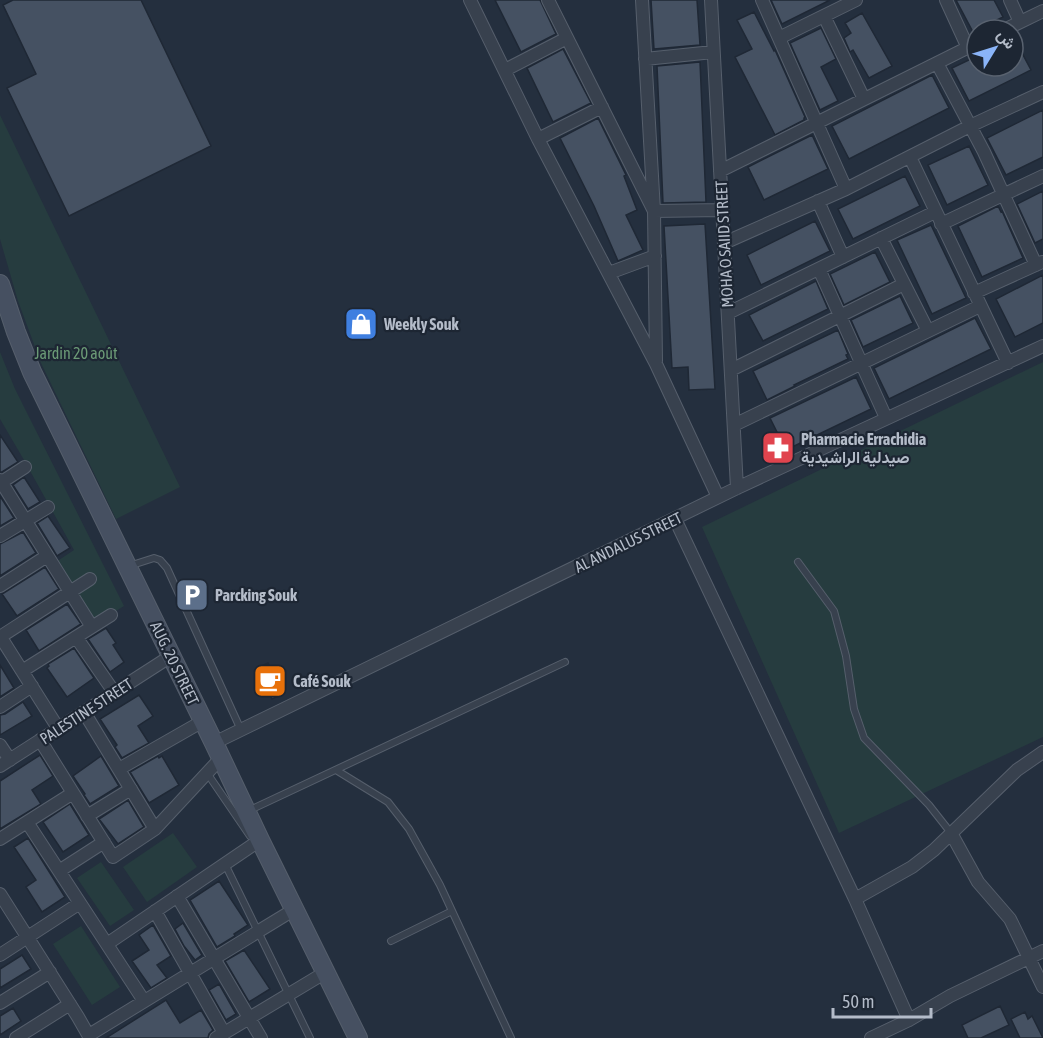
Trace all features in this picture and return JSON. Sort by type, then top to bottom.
[{"type":"main road","name":"AUG. 20 STREET","points":[[0,284],[32,372],[218,750],[257,842],[295,909],[358,1038]]},
{"type":"street","points":[[470,0],[538,139],[656,364],[718,497]]},
{"type":"street","points":[[548,0],[654,211]]},
{"type":"street","points":[[642,0],[654,211],[656,364]]},
{"type":"street","name":"MOHA O SAIID STREET","points":[[712,0],[737,488]]},
{"type":"street","points":[[762,0],[846,189]]},
{"type":"street","points":[[779,38],[856,0]]},
{"type":"street","points":[[945,0],[965,34]]},
{"type":"street","points":[[1010,0],[1018,18]]},
{"type":"street","points":[[1025,20],[1042,12]]},
{"type":"street","points":[[824,16],[864,99]]},
{"type":"street","points":[[505,70],[567,38]]},
{"type":"street","points":[[720,171],[965,49]]},
{"type":"street","points":[[645,59],[713,52]]},
{"type":"street","points":[[937,63],[1039,264],[974,293]]},
{"type":"street","points":[[724,243],[846,189],[1043,92]]},
{"type":"street","points":[[538,139],[602,107]]},
{"type":"street","points":[[910,157],[1008,363]]},
{"type":"street","points":[[728,313],[881,238],[1003,195],[1043,176]]},
{"type":"street","points":[[818,201],[843,257]]},
{"type":"street","points":[[654,211],[722,210]]},
{"type":"street","points":[[881,238],[927,332]]},
{"type":"street","points":[[609,273],[655,256]]},
{"type":"street","points":[[819,269],[886,418]]},
{"type":"street","points":[[731,370],[904,284]]},
{"type":"street","points":[[734,425],[980,306]]},
{"type":"street","name":"AL ANDALUS STREET","points":[[104,842],[113,857],[155,829],[206,772],[218,750],[242,730],[718,497],[1043,346]]},
{"type":"street","points":[[25,467],[0,482],[92,627]]},
{"type":"street","points":[[0,536],[48,507]]},
{"type":"street","points":[[675,519],[855,899],[909,1020]]},
{"type":"street","points":[[0,586],[47,556]]},
{"type":"street","points":[[58,728],[2,642],[90,579]]},
{"type":"street","points":[[22,672],[111,615]]},
{"type":"street","points":[[76,638],[114,692]]},
{"type":"street","name":"PALESTINE STREET","points":[[5,763],[171,656]]},
{"type":"street","points":[[0,707],[32,686]]},
{"type":"street","points":[[84,712],[155,829]]},
{"type":"street","points":[[119,769],[203,721]]},
{"type":"street","points":[[40,740],[104,842],[59,871]]},
{"type":"street","points":[[0,745],[5,763]]},
{"type":"street","points":[[855,899],[912,867],[934,850],[1017,770],[1043,752]]},
{"type":"street","points":[[87,816],[131,789]]},
{"type":"street","points":[[0,839],[73,793]]},
{"type":"street","points":[[27,822],[144,1001]]},
{"type":"street","points":[[951,833],[978,882],[1010,919],[1043,987]]},
{"type":"street","points":[[107,944],[257,842]]},
{"type":"street","points":[[177,896],[261,1038]]},
{"type":"street","points":[[2,901],[28,937],[90,1037],[144,1001],[295,909]]},
{"type":"street","points":[[0,955],[80,903]]},
{"type":"street","points":[[155,911],[190,973],[220,1036],[326,972]]},
{"type":"street","points":[[871,1038],[909,1020],[950,996],[1043,951]]},
{"type":"street","points":[[0,1003],[50,972]]},
{"type":"street","points":[[16,1038],[70,1004]]},
{"type":"lane","points":[[127,567],[154,558],[160,560],[167,568],[242,730]]},
{"type":"lane","points":[[798,562],[834,611],[846,656],[854,709],[864,738],[929,805],[951,833]]},
{"type":"lane","points":[[246,812],[565,662]]},
{"type":"lane","points":[[336,770],[388,802],[409,829],[440,885],[511,1038]]},
{"type":"lane","points":[[206,772],[257,842]]},
{"type":"lane","points":[[225,863],[310,1038]]},
{"type":"lane","points":[[391,941],[452,911]]},
{"type":"green space","name":"Jardin 20 août","points":[[0,115],[180,487],[116,519],[41,363],[18,301],[0,239]]},
{"type":"green space","points":[[0,352],[15,389],[124,606],[92,626],[53,564],[74,550],[0,419]]},
{"type":"green space","points":[[1043,362],[1043,737],[839,833],[702,527]]},
{"type":"green space","points":[[173,833],[197,867],[147,902],[123,867]]},
{"type":"green space","points":[[101,862],[134,910],[110,926],[77,878]]},
{"type":"green space","points":[[81,926],[120,987],[92,1005],[53,944]]},
{"type":"building","points":[[13,0],[141,0],[211,146],[69,216],[7,88],[36,74],[3,5]]},
{"type":"building","points":[[495,0],[540,0],[556,34],[521,52]]},
{"type":"building","points":[[651,0],[697,0],[700,45],[654,49]]},
{"type":"building","points":[[771,0],[830,0],[782,24]]},
{"type":"building","points":[[956,0],[994,0],[1003,17],[1001,18],[966,18]]},
{"type":"building","points":[[754,12],[775,50],[805,117],[804,120],[775,135],[735,57],[752,49],[737,20]]},
{"type":"building","points":[[862,13],[892,66],[869,78],[853,50],[850,52],[844,38],[851,33],[845,23]]},
{"type":"building","points":[[821,28],[836,59],[821,67],[838,101],[820,110],[790,43]]},
{"type":"building","points":[[563,49],[591,103],[553,122],[527,68]]},
{"type":"building","points":[[1025,59],[1031,70],[1025,73]]},
{"type":"building","points":[[700,62],[706,202],[663,203],[657,66]]},
{"type":"building","points":[[965,62],[965,78],[1015,78],[969,101],[952,68]]},
{"type":"building","points":[[932,75],[949,108],[849,159],[832,126]]},
{"type":"building","points":[[1043,110],[1043,157],[1006,175],[987,138]]},
{"type":"building","points":[[598,118],[626,175],[624,176],[637,210],[626,215],[643,250],[618,261],[560,138]]},
{"type":"building","points":[[812,135],[828,169],[764,200],[748,167]]},
{"type":"building","points":[[969,146],[988,185],[947,205],[928,165]]},
{"type":"building","points":[[905,176],[920,206],[853,239],[838,209]]},
{"type":"building","points":[[1043,191],[1043,239],[1035,243],[1017,204]]},
{"type":"building","points":[[998,206],[1023,258],[982,277],[958,226]]},
{"type":"building","points":[[815,221],[830,251],[761,285],[747,255]]},
{"type":"building","points":[[705,224],[715,389],[689,390],[688,367],[672,368],[664,226]]},
{"type":"building","points":[[931,225],[966,298],[932,314],[897,240]]},
{"type":"building","points":[[875,252],[890,282],[844,305],[830,274]]},
{"type":"building","points":[[1043,275],[1043,323],[1015,337],[996,299]]},
{"type":"building","points":[[816,281],[828,309],[763,341],[749,315]]},
{"type":"building","points":[[900,296],[913,323],[863,347],[851,320]]},
{"type":"building","points":[[975,318],[991,349],[889,399],[874,368]]},
{"type":"building","points":[[838,330],[848,359],[767,400],[753,371]]},
{"type":"building","points":[[856,377],[871,409],[786,450],[770,418]]},
{"type":"building","points":[[0,435],[18,462],[2,472],[0,472]]},
{"type":"building","points":[[24,477],[40,502],[28,509],[13,485]]},
{"type":"building","points":[[0,496],[14,518],[0,526]]},
{"type":"building","points":[[48,516],[70,548],[57,556],[37,523]]},
{"type":"building","points":[[23,532],[36,553],[0,576],[0,544]]},
{"type":"building","points":[[45,567],[59,589],[17,616],[2,594]]},
{"type":"building","points":[[67,604],[81,624],[39,651],[26,630]]},
{"type":"building","points":[[106,628],[116,643],[113,645],[124,662],[110,672],[88,639]]},
{"type":"building","points":[[74,648],[94,678],[67,697],[47,668],[48,664]]},
{"type":"building","name":"Café Souk","points":[[268,663],[283,694],[272,699],[257,668]]},
{"type":"building","points":[[0,665],[14,688],[0,697]]},
{"type":"building","points":[[139,695],[153,716],[138,726],[149,743],[122,758],[115,747],[117,745],[100,719]]},
{"type":"building","points":[[23,702],[32,716],[0,735],[0,715]]},
{"type":"building","points":[[40,755],[53,776],[32,790],[41,804],[0,829],[0,781]]},
{"type":"building","points":[[101,756],[119,786],[90,804],[73,776]]},
{"type":"building","points":[[158,756],[159,758],[162,756],[179,785],[149,803],[130,772]]},
{"type":"building","points":[[128,800],[144,827],[118,844],[99,819]]},
{"type":"building","points":[[70,804],[89,835],[63,852],[43,822]]},
{"type":"building","points":[[28,838],[65,897],[42,912],[26,887],[36,880],[14,847]]},
{"type":"building","points":[[219,881],[248,925],[217,947],[190,900]]},
{"type":"building","points":[[183,923],[202,955],[195,960],[175,929]]},
{"type":"building","points":[[153,925],[171,956],[157,965],[167,978],[151,988],[132,961],[149,950],[139,935]]},
{"type":"building","points":[[244,950],[270,989],[249,1002],[225,961]]},
{"type":"building","points":[[22,955],[31,969],[0,988],[0,969]]},
{"type":"building","points":[[219,984],[236,1014],[226,1020],[209,990]]},
{"type":"building","points":[[166,1000],[180,1023],[201,1010],[213,1030],[208,1038],[106,1038]]},
{"type":"building","points":[[1000,1006],[1009,1025],[981,1038],[968,1038],[962,1025]]},
{"type":"building","points":[[13,1008],[21,1021],[0,1035],[0,1016]]},
{"type":"building","points":[[1025,1012],[1028,1019],[1032,1016],[1043,1038],[1020,1038],[1011,1019]]},
{"type":"place","name":"Weekly Souk","points":[[361,324]]},
{"type":"place","name":"Pharmacie Errachidia صيدلية الراشيدية","points":[[778,448]]},
{"type":"place","name":"Parcking Souk","points":[[192,595]]},
{"type":"place","name":"Café Souk","points":[[270,681]]}]
